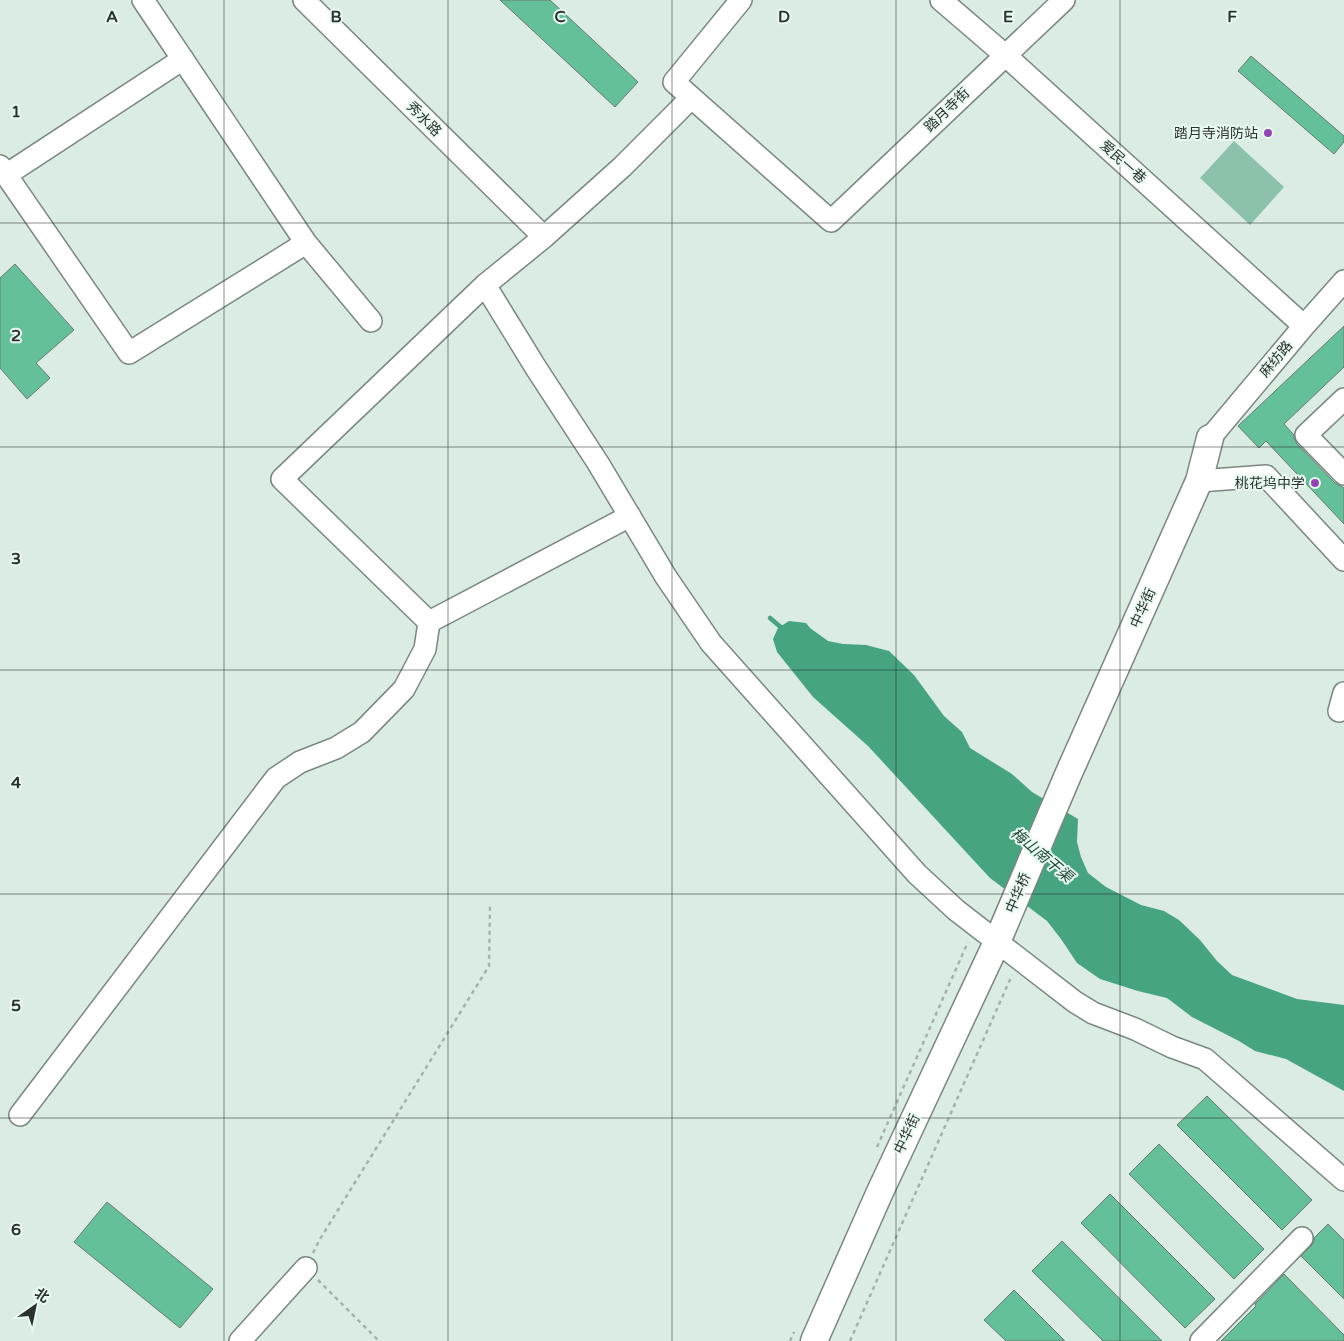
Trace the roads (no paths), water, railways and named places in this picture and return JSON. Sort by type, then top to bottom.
[{"type":"main road","name":"中华街","points":[[1068,775],[1199,481],[1210,438]]},
{"type":"main road","name":"中华桥","points":[[1000,936],[1068,775]]},
{"type":"main road","name":"中华街","points":[[814,1341],[879,1194],[1000,936]]},
{"type":"street","points":[[144,0],[306,243],[371,321]]},
{"type":"street","name":"秀水路","points":[[304,0],[544,237]]},
{"type":"street","points":[[428,622],[282,479],[485,285],[544,237],[622,167],[691,98],[674,82],[741,0]]},
{"type":"street","name":"爱民一巷","points":[[941,0],[1005,55],[1304,326]]},
{"type":"street","name":"踏月寺街","points":[[691,98],[831,221],[1064,0]]},
{"type":"street","points":[[183,59],[3,171],[129,354],[306,243]]},
{"type":"street","name":"麻纺路","points":[[1210,438],[1344,280]]},
{"type":"street","points":[[485,285],[598,463],[666,577],[711,643],[917,874],[956,910],[1000,936],[1075,1002],[1093,1013],[1136,1029],[1172,1047],[1204,1059],[1344,1180]]},
{"type":"street","points":[[1344,399],[1306,434],[1344,474]]},
{"type":"street","points":[[1199,481],[1266,476],[1344,560]]},
{"type":"street","points":[[428,622],[630,516]]},
{"type":"street","points":[[20,1116],[276,778],[300,762],[336,748],[362,732],[404,689],[425,649],[428,622]]},
{"type":"street","points":[[1201,1341],[1302,1238]]},
{"type":"street","points":[[240,1341],[306,1268]]},
{"type":"water","points":[[789,621],[806,623],[828,641],[866,645],[889,651],[914,675],[944,716],[962,732],[970,748],[1012,774],[1032,792],[1078,819],[1077,842],[1088,873],[1106,887],[1141,905],[1164,911],[1179,920],[1232,975],[1297,999],[1344,1005],[1344,1091],[1286,1059],[1255,1051],[1192,1017],[1167,998],[1100,979],[1077,963],[1047,921],[990,878],[868,746],[813,697],[777,652],[773,639],[778,628]]},
{"type":"waterway","name":"梅山南干渠","points":[[770,618],[784,630]]},
{"type":"place","name":"踏月寺消防站","points":[[1268,133]]},
{"type":"place","name":"桃花坞中学","points":[[1315,483]]}]
